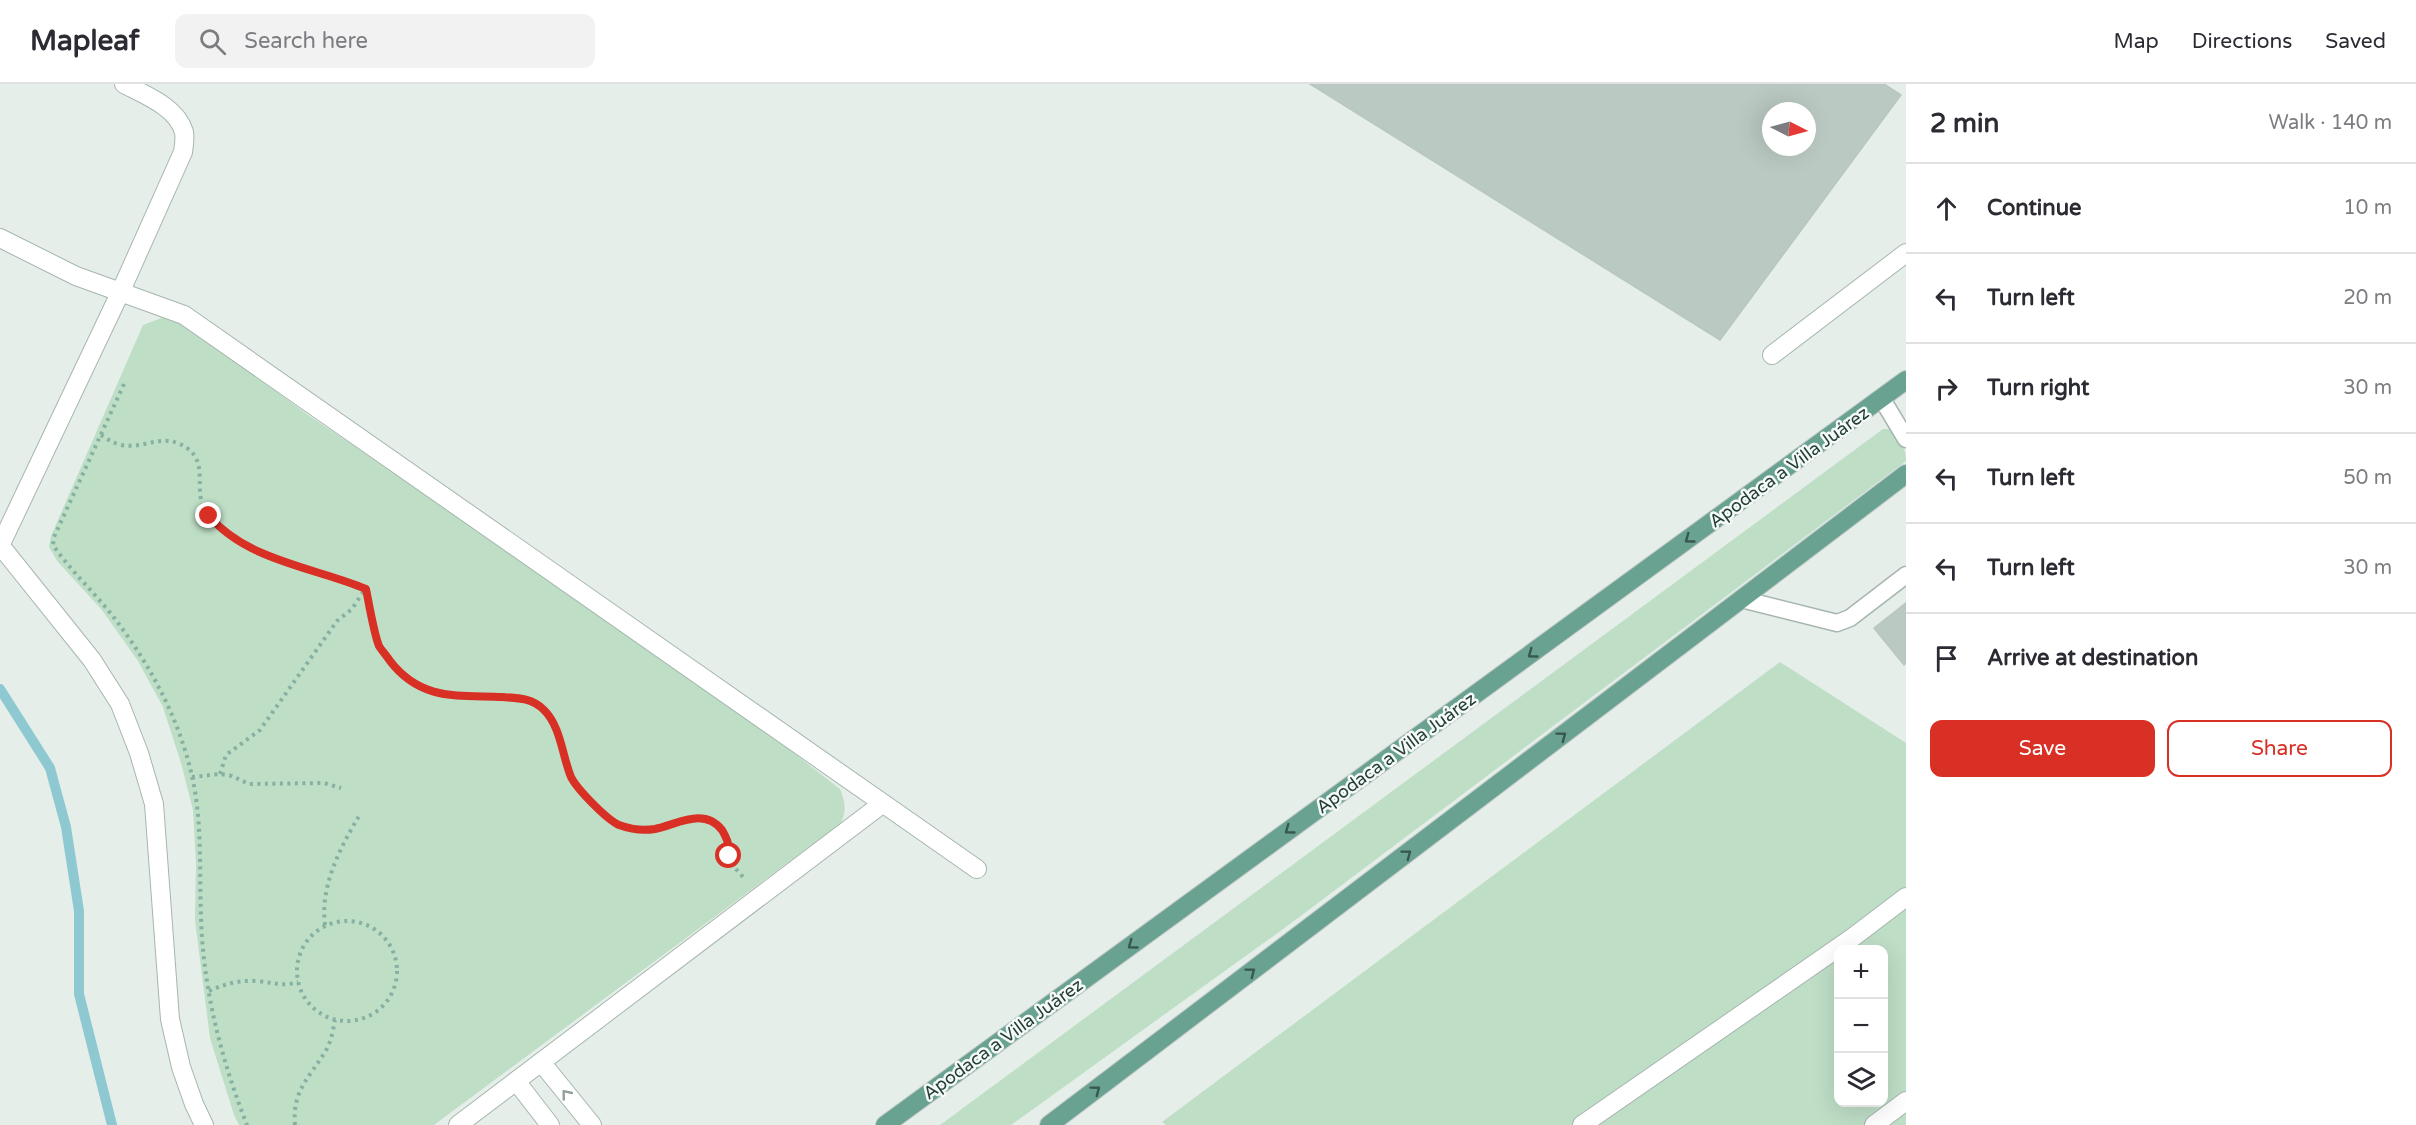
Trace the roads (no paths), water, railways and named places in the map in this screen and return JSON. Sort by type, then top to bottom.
[{"type":"main road","name":"Apodaca a Villa Juárez","points":[[885,1125],[1906,380]]},
{"type":"main road","points":[[1049,1125],[1906,474]]},
{"type":"street","points":[[124,84],[158,101],[176,117],[184,133],[183,152],[120,293],[0,546],[92,660],[120,704],[139,753],[154,804],[170,1019],[181,1067],[204,1125]]},
{"type":"street","points":[[0,238],[75,276],[184,315],[976,869]]},
{"type":"street","points":[[1772,355],[1906,253]]},
{"type":"street","points":[[468,1122],[516,1081],[882,804]]},
{"type":"street","points":[[1582,1125],[1852,938],[1906,897]]},
{"type":"street","points":[[541,1062],[592,1125]]},
{"type":"street","points":[[516,1081],[550,1125]]},
{"type":"street","points":[[1874,1125],[1906,1101]]},
{"type":"lane","points":[[1882,399],[1906,439]]},
{"type":"lane","points":[[1741,599],[1837,623],[1850,618],[1906,574]]},
{"type":"waterway","points":[[0,689],[50,768],[66,827],[79,911],[79,994],[112,1125]]}]
